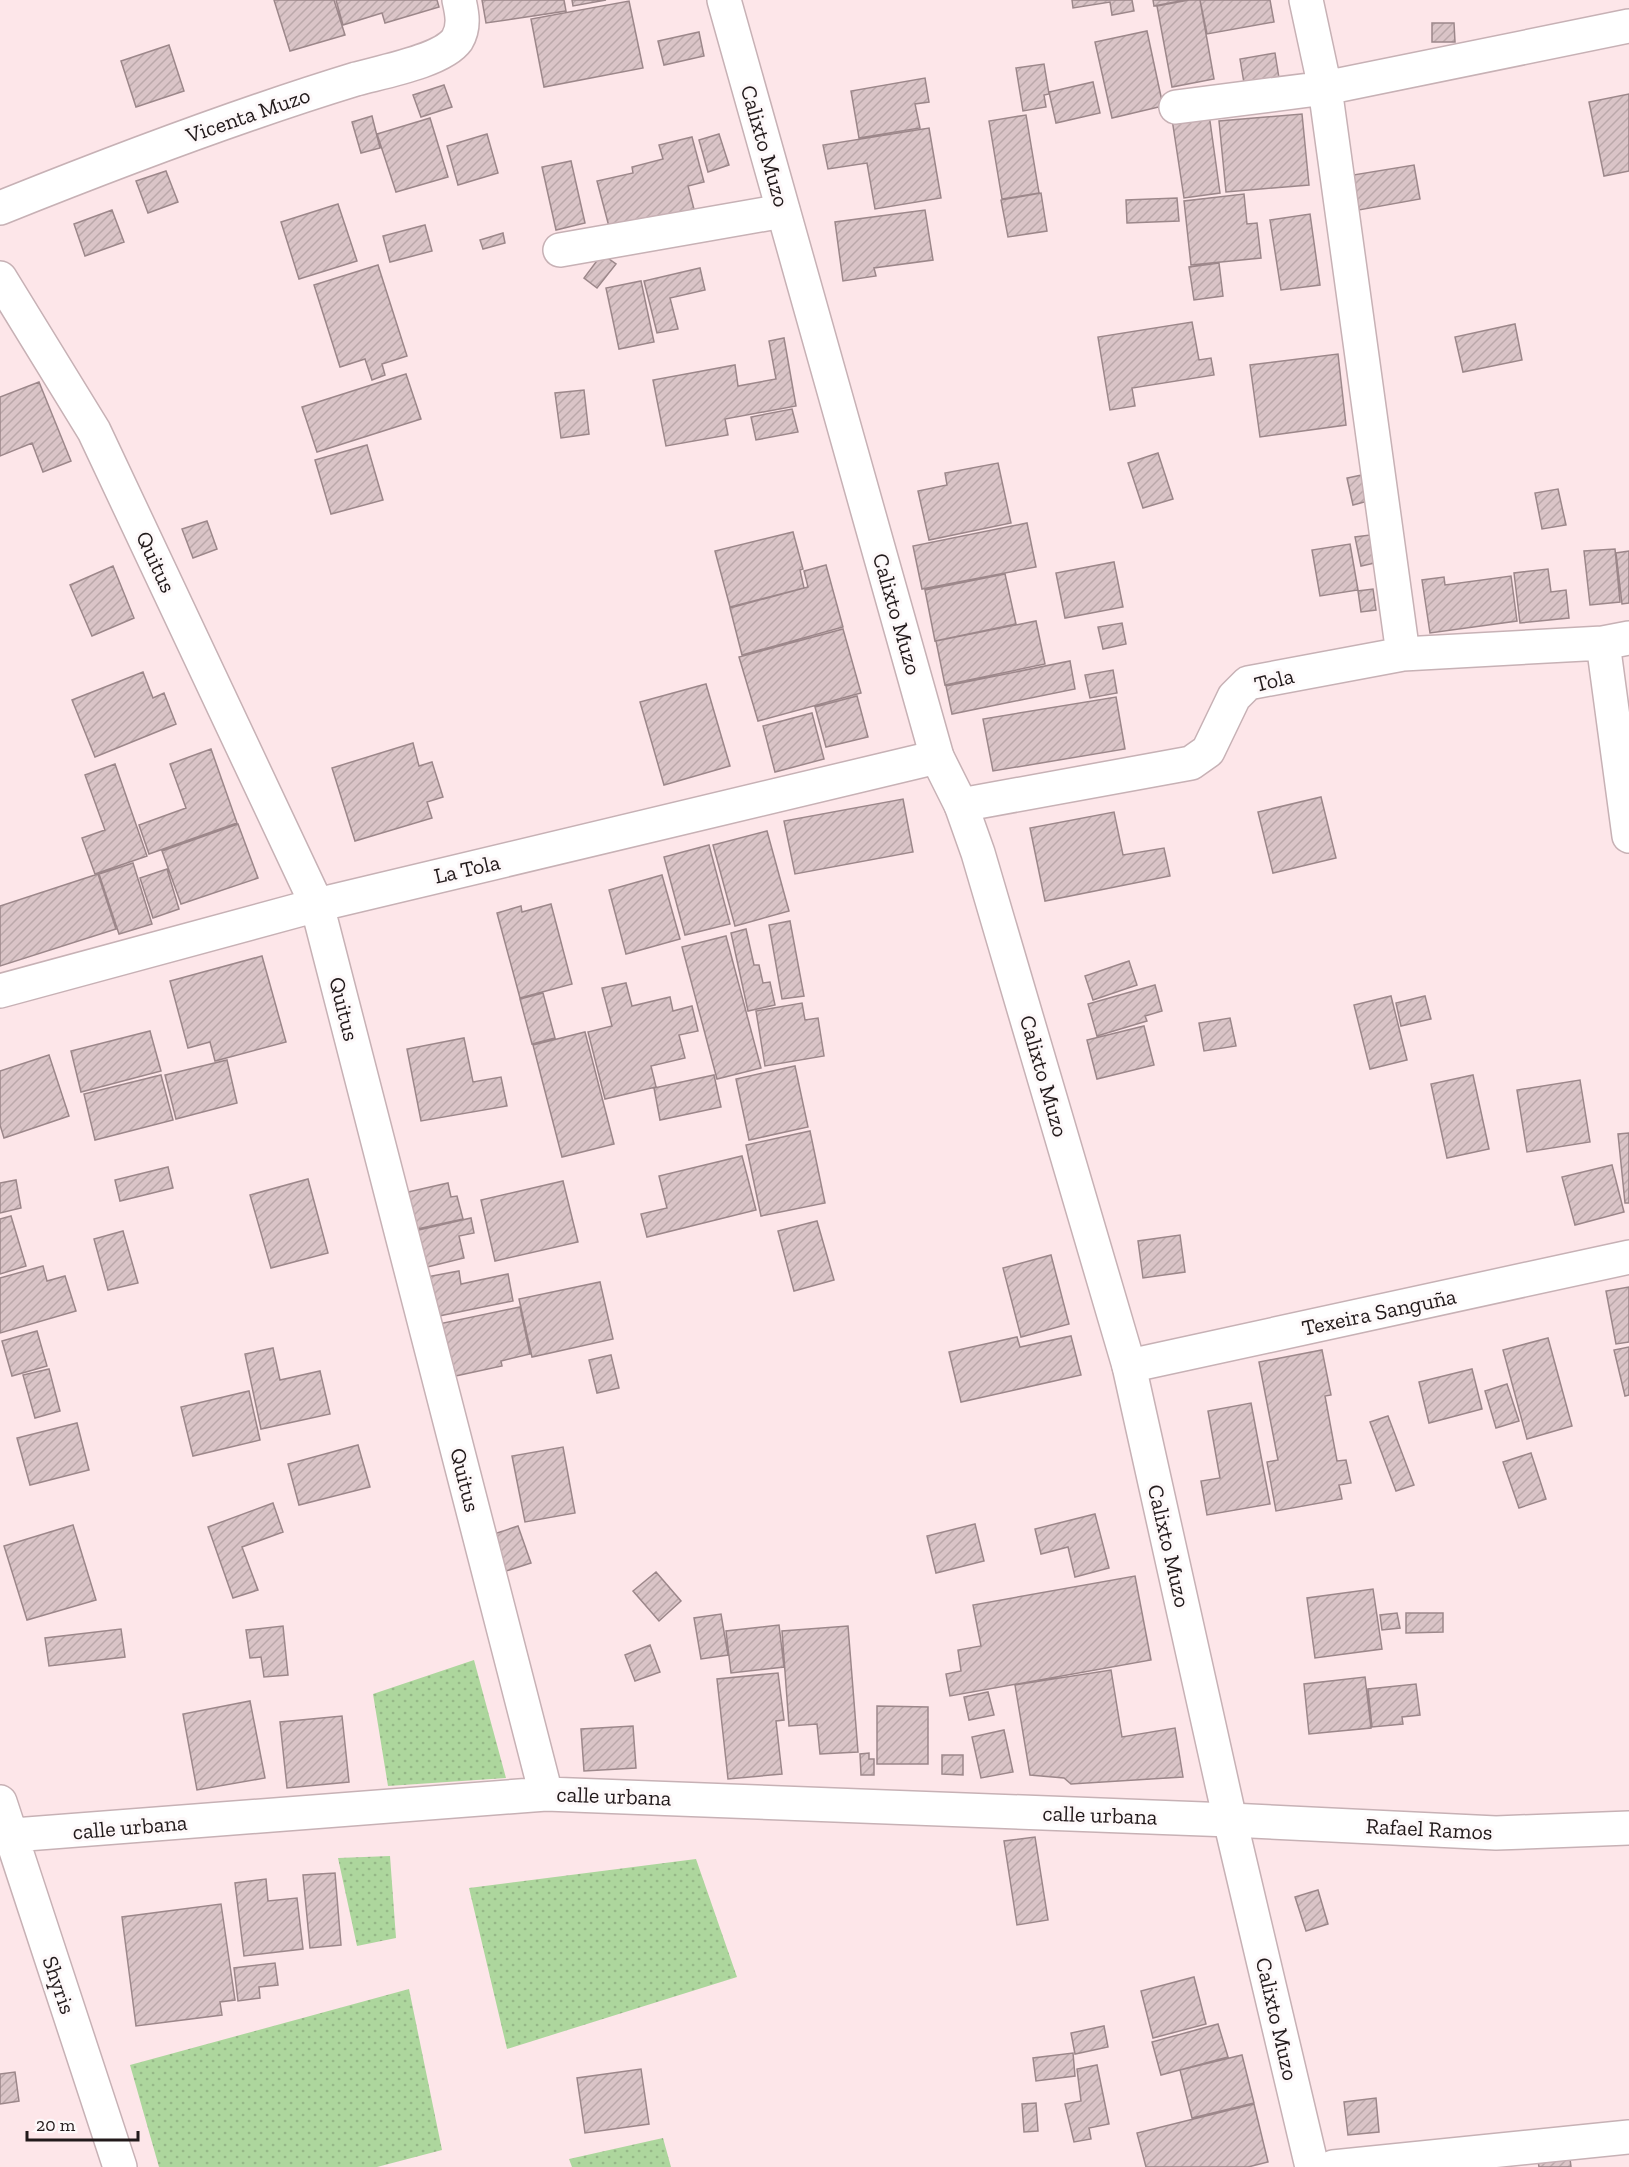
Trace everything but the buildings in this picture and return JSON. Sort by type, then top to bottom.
[{"type":"street","name":"Vicenta Muzo","points":[[0,208],[143,151],[319,91],[435,56],[456,40],[463,20],[459,0]]},
{"type":"street","name":"Calixto Muzo","points":[[724,0],[937,757],[961,805],[978,853],[1129,1366],[1230,1820],[1312,2167]]},
{"type":"street","points":[[1306,0],[1325,88],[1403,654]]},
{"type":"street","points":[[1176,107],[1325,88],[1629,26]]},
{"type":"street","points":[[560,250],[783,211]]},
{"type":"street","name":"Quitus","points":[[0,278],[94,431],[317,905],[546,1794]]},
{"type":"street","points":[[1616,641],[1629,836]]},
{"type":"street","name":"Tola","points":[[961,805],[1191,763],[1208,751],[1234,697],[1248,683],[1403,654],[1616,641]]},
{"type":"street","name":"La Tola","points":[[0,991],[317,905],[937,757]]},
{"type":"street","name":"Texeira Sanguña","points":[[1129,1366],[1629,1257]]},
{"type":"street","name":"calle urbana","points":[[5,1836],[546,1794],[1230,1820]]},
{"type":"street","name":"Shyris","points":[[0,1802],[5,1836],[120,2167]]},
{"type":"street","name":"Rafael Ramos","points":[[1230,1820],[1496,1833],[1629,1828]]},
{"type":"street","points":[[1333,2167],[1629,2137]]},
{"type":"green space","points":[[474,1660],[506,1778],[388,1786],[373,1694]]},
{"type":"green space","points":[[390,1856],[396,1938],[357,1946],[338,1858]]},
{"type":"green space","points":[[696,1859],[737,1977],[507,2049],[469,1888]]},
{"type":"green space","points":[[409,1989],[442,2150],[377,2167],[159,2167],[130,2065]]},
{"type":"green space","points":[[663,2138],[671,2167],[572,2167],[569,2159]]}]
